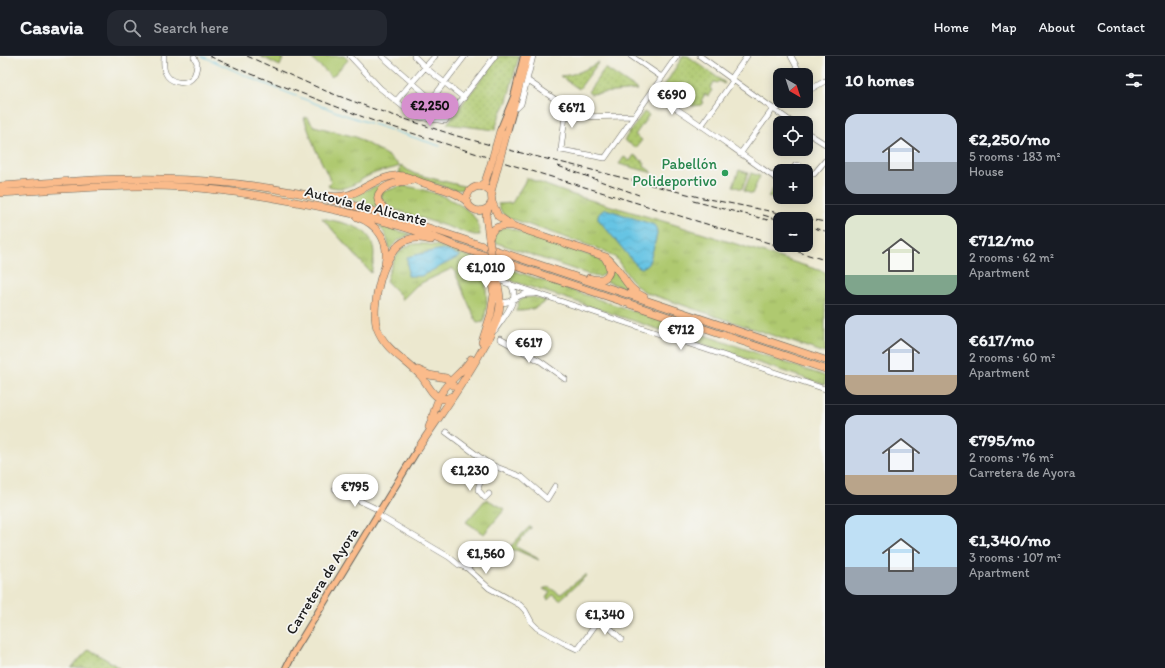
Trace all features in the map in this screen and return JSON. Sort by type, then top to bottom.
[{"type":"highway","points":[[487,239],[486,220],[492,194],[493,168],[503,132]]},
{"type":"highway","points":[[452,193],[461,193],[471,190],[476,186],[480,186],[485,182],[493,168]]},
{"type":"highway","points":[[309,196],[318,194],[341,197],[360,191],[384,178],[396,176],[412,178],[464,199],[481,219],[499,279],[500,302],[497,319],[484,347],[419,447]]},
{"type":"highway","name":"Autovía de Alicante","points":[[0,186],[122,179],[203,181],[256,186],[344,203],[567,273],[640,299],[825,360]]},
{"type":"highway","points":[[402,220],[382,208],[378,202],[378,195],[384,188],[398,182],[410,181],[422,183]]},
{"type":"highway","name":"Autovía de Alicante","points":[[0,193],[121,186],[184,187],[282,199],[342,211],[380,220],[442,240],[825,368]]},
{"type":"highway","points":[[480,186],[486,188],[492,194]]},
{"type":"highway","points":[[468,203],[468,196],[471,190]]},
{"type":"highway","points":[[473,209],[479,211],[484,210],[490,205]]},
{"type":"highway","points":[[490,205],[498,216],[513,226],[603,256],[614,263],[629,286],[636,293],[660,305]]},
{"type":"highway","points":[[342,211],[371,224],[383,238],[386,249],[386,258],[376,300],[375,312],[377,328],[388,347],[421,376],[438,398],[445,399],[454,395]]},
{"type":"highway","points":[[487,239],[498,226],[513,226]]},
{"type":"highway","points":[[382,276],[393,251],[407,240],[418,238],[453,244]]},
{"type":"highway","points":[[567,273],[592,279],[603,279],[610,270],[608,263],[603,256]]},
{"type":"highway","points":[[419,447],[434,412],[438,398],[444,389],[466,366],[484,338],[499,279]]},
{"type":"highway","points":[[434,412],[430,388],[434,383],[443,377],[456,373],[466,366]]},
{"type":"highway","points":[[412,367],[429,375],[443,377],[451,382],[454,388],[454,395]]},
{"type":"main road","points":[[503,132],[514,97],[524,56]]},
{"type":"main road","points":[[503,132],[514,108],[528,56]]},
{"type":"main road","name":"Carretera de Ayora","points":[[286,668],[295,650],[419,447]]},
{"type":"street","points":[[164,56],[166,75],[174,82],[184,82],[191,79],[200,62],[194,57]]},
{"type":"street","points":[[382,56],[431,99]]},
{"type":"street","points":[[414,56],[426,68],[464,98]]},
{"type":"street","points":[[396,101],[435,56]]},
{"type":"street","points":[[418,116],[465,56]]},
{"type":"street","points":[[514,108],[517,108],[520,104],[533,56]]},
{"type":"street","points":[[631,56],[662,76]]},
{"type":"street","points":[[566,107],[561,150],[605,158],[677,56]]},
{"type":"street","points":[[700,56],[783,116]]},
{"type":"street","points":[[702,126],[747,56]]},
{"type":"street","points":[[791,56],[797,68]]},
{"type":"street","points":[[353,57],[380,88],[411,113],[418,116],[445,121],[464,98],[492,57]]},
{"type":"street","points":[[527,80],[580,117]]},
{"type":"street","points":[[813,88],[825,81]]},
{"type":"street","points":[[651,93],[702,126],[773,176]]},
{"type":"street","points":[[740,154],[774,110],[778,108]]},
{"type":"street","points":[[565,117],[635,116]]},
{"type":"street","points":[[813,136],[825,144]]},
{"type":"street","points":[[813,173],[825,161]]},
{"type":"street","points":[[499,279],[494,294],[496,299],[500,302],[506,303],[526,294],[542,295]]},
{"type":"street","points":[[499,279],[542,295],[825,389]]},
{"type":"street","points":[[484,347],[514,300],[514,292],[499,279]]},
{"type":"street","points":[[500,339],[540,361],[565,379]]},
{"type":"street","points":[[446,432],[491,464],[522,477],[547,499],[555,486]]},
{"type":"street","points":[[489,494],[485,498],[478,490],[479,485],[491,464]]},
{"type":"street","points":[[335,489],[380,513],[452,558],[459,565],[467,568],[489,588],[520,605],[535,627],[564,643],[577,649],[579,648],[593,627],[600,623],[605,624],[621,639]]},
{"type":"green space","points":[[260,56],[284,56],[280,66]]},
{"type":"green space","points":[[309,56],[344,56],[348,60],[332,77]]},
{"type":"green space","points":[[499,56],[519,56],[507,101],[499,117],[495,130],[447,124]]},
{"type":"green space","points":[[683,56],[688,56],[725,83],[724,84],[719,81],[717,83],[714,82],[710,88],[712,90],[708,96],[705,94],[701,101],[703,102],[701,105],[692,106],[687,101],[688,99],[681,95],[679,97],[674,93],[675,90],[669,86],[667,88],[664,86]]},
{"type":"green space","points":[[599,62],[579,89],[560,76],[580,72]]},
{"type":"green space","points":[[605,68],[638,90],[590,94],[588,92]]},
{"type":"green space","points":[[644,112],[649,115],[635,135],[642,140],[636,148],[624,140]]},
{"type":"green space","points":[[306,117],[314,126],[356,137],[388,156],[400,166],[375,173],[348,187],[336,188],[328,186],[331,182],[314,146],[304,118]]},
{"type":"green space","points":[[634,155],[645,163],[644,166],[653,173],[619,164],[624,157],[630,161]]},
{"type":"green space","points":[[401,165],[415,174],[467,187],[465,189],[456,190],[399,174]]},
{"type":"green space","points":[[739,170],[748,173],[742,189],[733,186]]},
{"type":"green space","points":[[751,173],[760,176],[752,194],[744,191]]},
{"type":"green space","points":[[527,178],[570,194],[666,222],[825,272],[825,353],[647,293],[631,280],[616,258],[605,251],[509,218],[502,213],[498,204],[512,203]]},
{"type":"green space","points":[[386,184],[376,202],[379,208],[345,199],[370,188]]},
{"type":"green space","points":[[401,186],[440,195],[460,205],[474,217],[480,235],[474,235],[389,208],[381,199],[383,192]]},
{"type":"green space","points":[[773,190],[773,198],[768,197]]},
{"type":"green space","points":[[322,218],[356,227],[370,238],[374,258],[371,273]]},
{"type":"green space","points":[[379,226],[411,234],[398,240],[389,250],[386,237]]},
{"type":"green space","points":[[507,227],[598,258],[606,266],[605,273],[600,277],[593,276],[494,242],[495,233]]},
{"type":"green space","points":[[427,244],[441,246],[484,262],[487,303],[484,322],[477,323],[453,268],[417,285],[402,300],[401,296],[386,281],[396,256],[403,248],[410,245]]},
{"type":"green space","points":[[497,265],[825,376],[825,385],[512,281],[500,275]]},
{"type":"green space","points":[[611,265],[628,289],[605,281]]},
{"type":"green space","points":[[533,297],[546,301],[532,309],[516,311],[519,300]]},
{"type":"green space","points":[[486,499],[505,509],[484,534],[466,522]]},
{"type":"green space","points":[[529,527],[531,528],[516,546],[539,560],[516,550],[510,552],[498,544],[507,549],[509,548]]},
{"type":"green space","points":[[587,575],[560,600],[553,595],[548,600],[546,598],[550,592],[543,589],[550,588],[561,594]]},
{"type":"green space","points":[[89,649],[120,668],[71,668]]},
{"type":"water","points":[[606,209],[655,226],[657,233],[651,258],[647,265],[642,268],[637,266],[598,219],[600,213]]},
{"type":"water","points":[[442,249],[461,256],[421,276],[408,276],[407,257]]},
{"type":"waterway","points":[[202,56],[258,81],[342,114],[440,146]]},
{"type":"railway","points":[[209,56],[241,70],[371,120],[512,165],[825,260]]},
{"type":"railway","points":[[247,56],[328,92],[371,108],[457,136],[703,198],[825,222]]},
{"type":"railway","points":[[558,166],[639,195]]},
{"type":"railway","points":[[693,201],[768,220]]},
{"type":"railway","points":[[763,215],[773,218]]},
{"type":"railway","points":[[813,228],[825,231]]},
{"type":"place","name":"Pabellón Polideportivo","points":[[725,173]]}]
